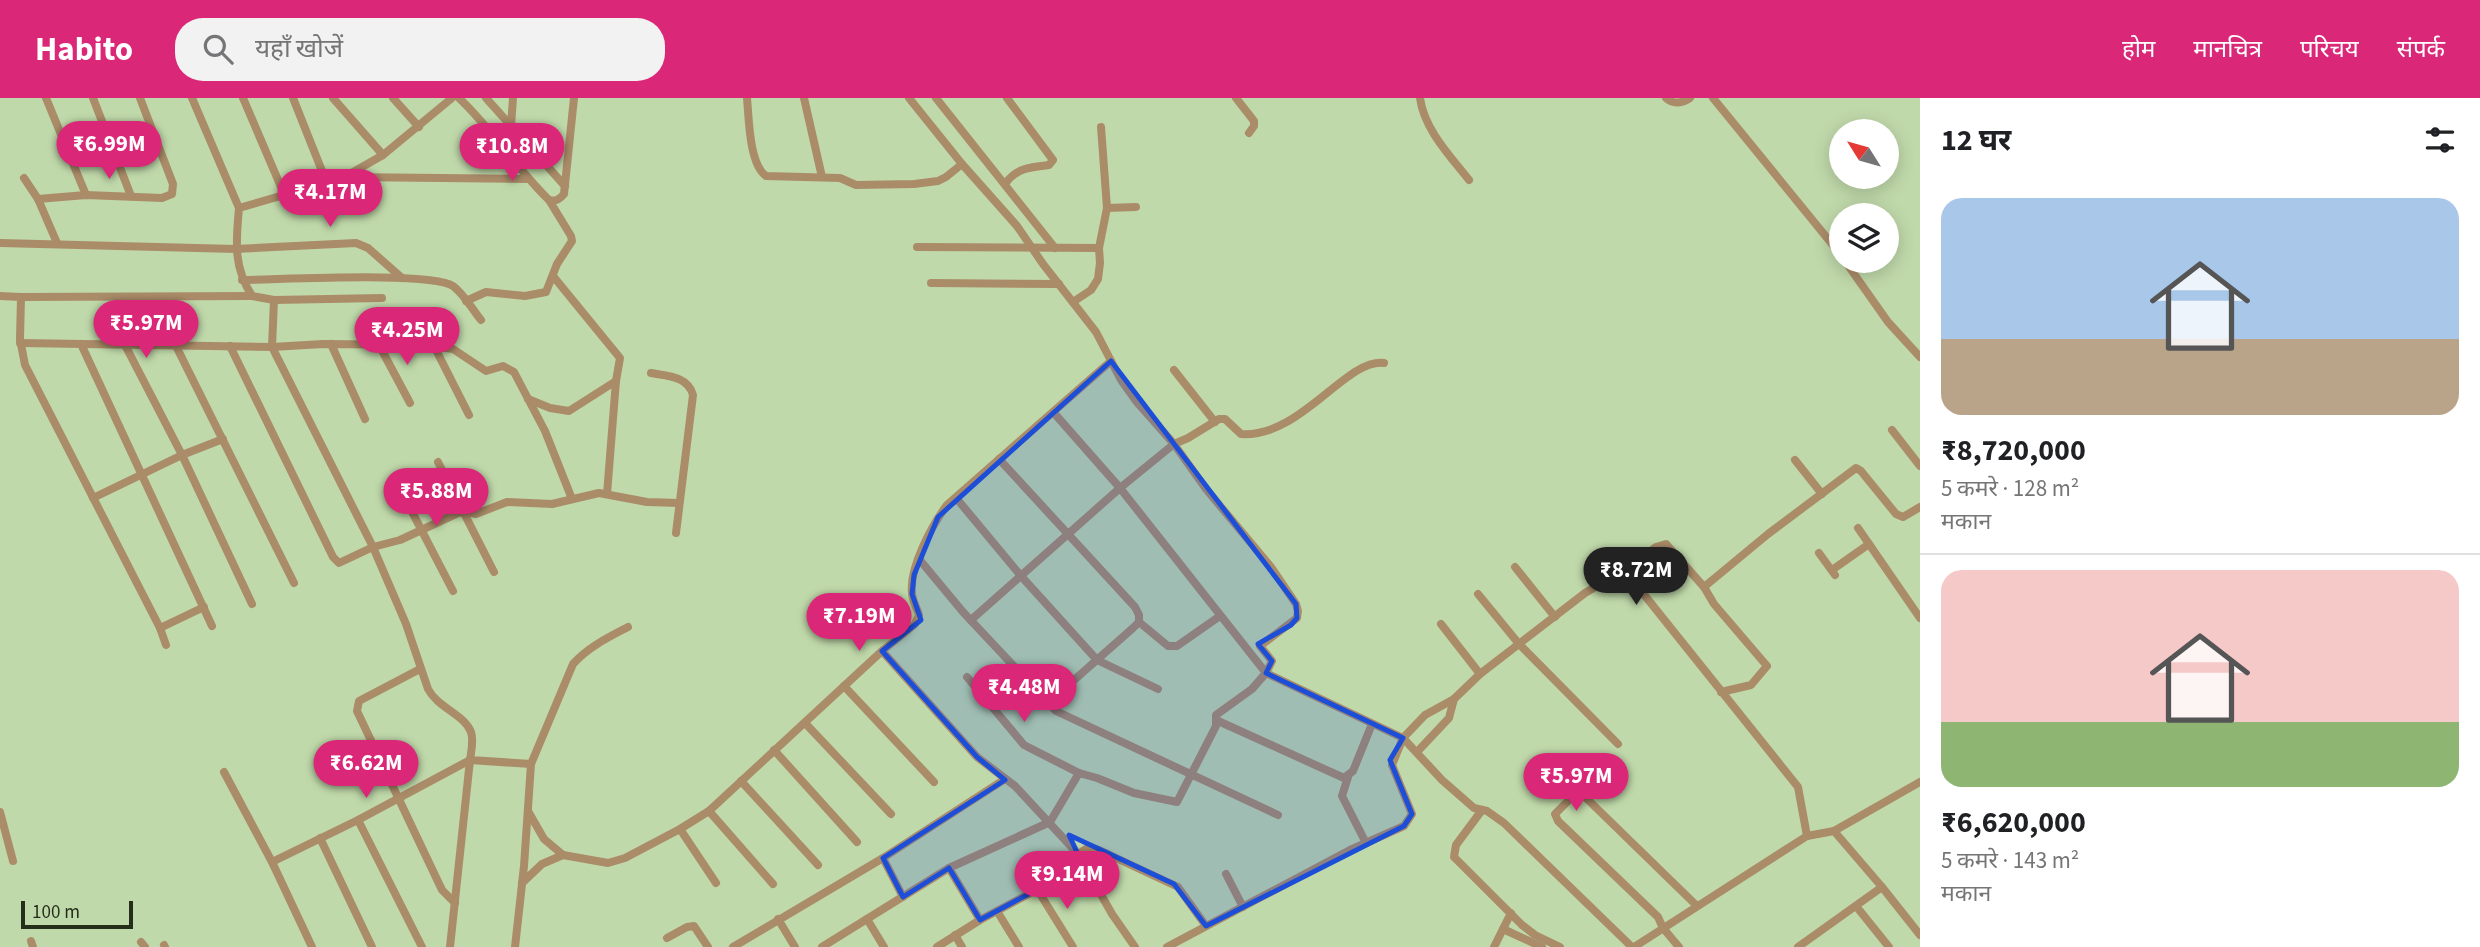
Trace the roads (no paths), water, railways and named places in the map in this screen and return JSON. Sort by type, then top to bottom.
[{"type":"street","points":[[46,98],[86,195]]},
{"type":"street","points":[[93,98],[131,196]]},
{"type":"street","points":[[38,199],[86,195],[162,198],[172,194],[173,189],[140,98]]},
{"type":"street","points":[[192,98],[239,208],[236,249],[242,280],[252,296]]},
{"type":"street","points":[[243,98],[284,194]]},
{"type":"street","points":[[293,98],[326,181]]},
{"type":"street","points":[[332,98],[383,155]]},
{"type":"street","points":[[393,98],[419,127]]},
{"type":"street","points":[[346,177],[383,155],[452,98]]},
{"type":"street","points":[[459,98],[480,118],[527,179],[549,200],[572,241],[557,264],[548,289],[539,295],[486,292],[466,301]]},
{"type":"street","points":[[486,98],[565,186]]},
{"type":"street","points":[[511,125],[513,98]]},
{"type":"street","points":[[549,200],[560,199],[564,194],[574,98]]},
{"type":"street","points":[[747,98],[755,158],[761,172],[771,177],[840,178],[856,185],[914,184],[938,181],[962,164]]},
{"type":"street","points":[[804,98],[822,177]]},
{"type":"street","points":[[909,98],[1017,226],[1096,332],[1136,401],[1174,444],[1206,489],[1271,567],[1298,611],[1297,618],[1260,646],[1272,661],[1266,673],[1252,689],[1216,715],[1216,726],[1177,802],[1134,793],[1079,773],[1024,745],[967,677]]},
{"type":"street","points":[[936,98],[1055,248]]},
{"type":"street","points":[[1005,184],[1017,171],[1049,165],[1053,160],[1007,98]]},
{"type":"street","points":[[1236,98],[1254,121],[1249,133]]},
{"type":"street","points":[[1420,98],[1423,112],[1433,131],[1469,180]]},
{"type":"street","points":[[1666,98],[1675,103],[1690,98]]},
{"type":"street","points":[[1713,98],[1829,240]]},
{"type":"street","points":[[480,118],[495,107]]},
{"type":"street","points":[[1073,302],[1091,290],[1098,279],[1099,248],[1107,208],[1101,127]]},
{"type":"street","points":[[239,208],[346,177],[527,179]]},
{"type":"street","points":[[24,178],[38,199],[57,243]]},
{"type":"street","points":[[1107,208],[1136,207]]},
{"type":"street","points":[[0,243],[236,249],[356,243],[368,248],[402,278]]},
{"type":"street","points":[[917,247],[1099,248]]},
{"type":"street","points":[[1853,273],[1888,322],[1920,357]]},
{"type":"street","points":[[553,276],[620,358],[607,494]]},
{"type":"street","points":[[242,280],[402,278],[445,282],[453,286],[481,320]]},
{"type":"street","points":[[931,283],[1059,284]]},
{"type":"street","points":[[0,296],[252,296],[274,300],[382,298]]},
{"type":"street","points":[[21,296],[20,343],[25,365],[160,628],[166,645]]},
{"type":"street","points":[[274,300],[272,347],[373,548],[406,624],[420,669],[433,698],[466,723],[471,732],[450,947]]},
{"type":"street","points":[[20,343],[272,347],[378,343],[453,349],[486,371],[503,366],[514,372],[545,431],[572,499]]},
{"type":"street","points":[[378,343],[410,403]]},
{"type":"street","points":[[80,344],[212,626]]},
{"type":"street","points":[[331,344],[365,419]]},
{"type":"street","points":[[125,345],[182,455],[252,604]]},
{"type":"street","points":[[176,346],[294,583]]},
{"type":"street","points":[[230,346],[335,561],[343,562],[462,512],[476,514],[507,502],[552,504],[599,493],[647,502],[679,503]]},
{"type":"street","points":[[434,346],[469,415]]},
{"type":"street","points":[[528,811],[544,839],[563,855],[600,863],[616,862],[709,811],[918,620],[912,594],[919,559],[938,517],[947,505],[1111,362]]},
{"type":"street","points":[[971,620],[1120,488],[1174,444],[1225,419],[1241,434],[1275,429],[1293,419],[1363,367],[1378,362],[1384,363]]},
{"type":"street","points":[[1174,370],[1215,422]]},
{"type":"street","points":[[651,373],[682,380],[691,388],[676,533]]},
{"type":"street","points":[[527,399],[550,408],[569,411],[616,381]]},
{"type":"street","points":[[1054,413],[1120,488],[1266,673],[1403,738],[1442,780],[1474,808],[1504,823],[1633,947],[1807,836],[1835,831],[1920,782]]},
{"type":"street","points":[[1892,430],[1920,466]]},
{"type":"street","points":[[93,498],[182,455],[223,439]]},
{"type":"street","points":[[999,459],[1135,607],[1139,615],[1139,622],[1048,703]]},
{"type":"street","points":[[1795,460],[1822,494]]},
{"type":"street","points":[[438,462],[494,572]]},
{"type":"street","points":[[1704,587],[1768,534],[1858,468],[1896,514],[1903,517],[1920,507]]},
{"type":"street","points":[[394,478],[453,591]]},
{"type":"street","points":[[957,499],[1021,576],[1097,660],[1158,689]]},
{"type":"street","points":[[1858,528],[1920,618]]},
{"type":"street","points":[[1167,947],[1366,843],[1404,826],[1412,814],[1392,765],[1403,738],[1425,715],[1454,699],[1480,674],[1585,593],[1622,574],[1656,547],[1665,544],[1704,587],[1714,604],[1767,666],[1751,685],[1721,692]]},
{"type":"street","points":[[1819,553],[1834,573],[1868,544]]},
{"type":"street","points":[[919,559],[971,620],[1048,703],[1065,717],[1278,814]]},
{"type":"street","points":[[1515,568],[1555,617]]},
{"type":"street","points":[[1622,574],[1634,582],[1798,787],[1807,836]]},
{"type":"street","points":[[1478,594],[1519,644],[1619,744]]},
{"type":"street","points":[[160,628],[204,607]]},
{"type":"street","points":[[1139,622],[1168,646],[1177,646],[1220,616]]},
{"type":"street","points":[[1441,624],[1480,674]]},
{"type":"street","points":[[515,947],[531,764],[573,664],[594,645],[628,627]]},
{"type":"street","points":[[883,650],[977,757],[1015,786],[1078,853],[1112,914],[1135,947]]},
{"type":"street","points":[[420,669],[365,697],[359,701],[357,707],[442,890],[455,903]]},
{"type":"street","points":[[844,686],[934,782]]},
{"type":"street","points":[[1417,752],[1449,718],[1454,699]]},
{"type":"street","points":[[1216,720],[1342,777],[1348,776]]},
{"type":"street","points":[[805,723],[891,814]]},
{"type":"street","points":[[1366,843],[1342,796],[1348,776],[1353,771],[1373,724]]},
{"type":"street","points":[[774,750],[857,842]]},
{"type":"street","points":[[272,862],[358,821],[470,760],[531,764]]},
{"type":"street","points":[[224,772],[272,862],[312,947]]},
{"type":"street","points":[[822,947],[949,868],[1050,822],[1079,773]]},
{"type":"street","points":[[733,947],[883,858],[1005,779]]},
{"type":"street","points":[[741,781],[818,865]]},
{"type":"street","points":[[1679,947],[1662,928],[1655,913],[1555,818],[1557,812],[1576,793],[1584,795],[1698,906]]},
{"type":"street","points":[[1482,810],[1456,845],[1454,857],[1535,935],[1560,947]]},
{"type":"street","points":[[709,811],[773,884]]},
{"type":"street","points":[[0,812],[13,861]]},
{"type":"street","points":[[358,821],[422,947]]},
{"type":"street","points":[[680,829],[716,883]]},
{"type":"street","points":[[1835,831],[1920,935]]},
{"type":"street","points":[[320,838],[372,947]]},
{"type":"street","points":[[1078,853],[1089,847],[1099,850],[1174,884],[1206,926]]},
{"type":"street","points":[[522,883],[542,864],[563,855]]},
{"type":"street","points":[[883,858],[903,897]]},
{"type":"street","points":[[937,947],[980,920],[1083,865]]},
{"type":"street","points":[[949,868],[980,920]]},
{"type":"street","points":[[1226,874],[1243,907]]},
{"type":"street","points":[[1798,947],[1882,887]]},
{"type":"street","points":[[1037,889],[1073,947]]},
{"type":"street","points":[[1856,906],[1889,947]]},
{"type":"street","points":[[998,911],[1019,947]]},
{"type":"street","points":[[1494,947],[1511,913]]},
{"type":"street","points":[[778,919],[795,947]]},
{"type":"street","points":[[867,919],[884,947]]},
{"type":"street","points":[[667,939],[687,927],[694,926],[708,947]]},
{"type":"street","points":[[1503,929],[1542,947]]},
{"type":"street","points":[[955,935],[962,947]]}]
